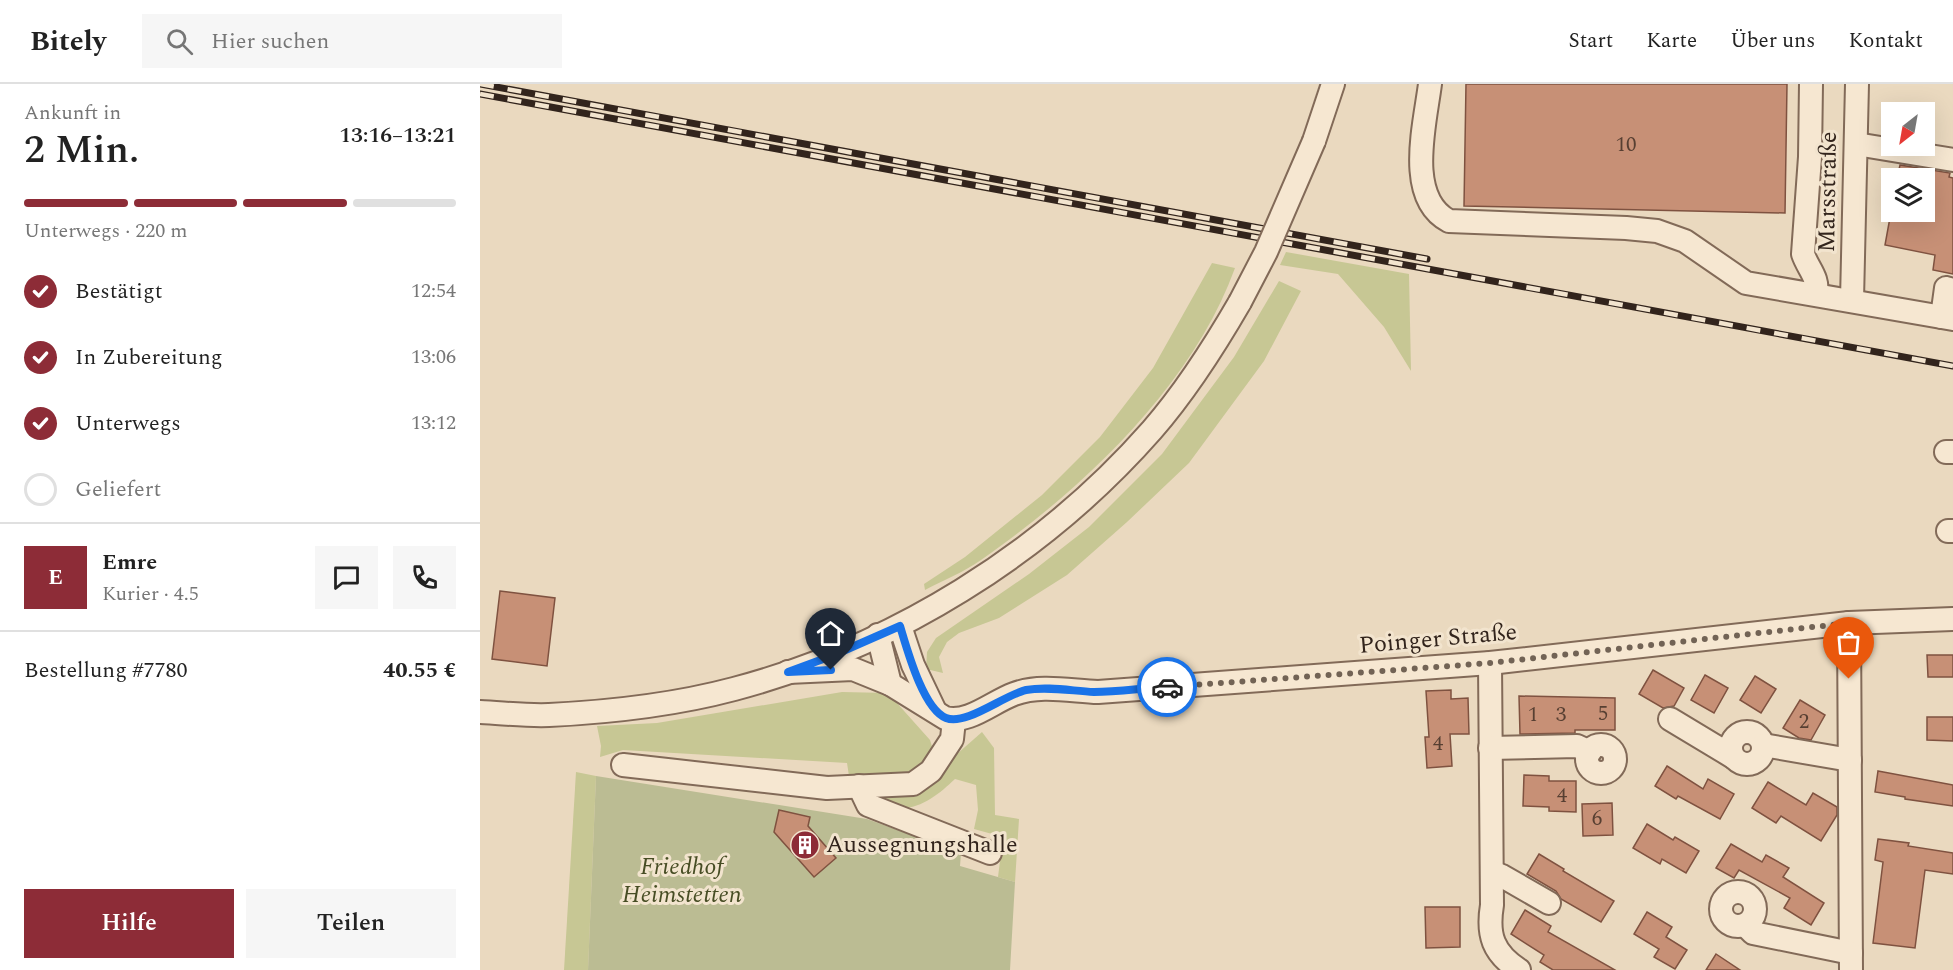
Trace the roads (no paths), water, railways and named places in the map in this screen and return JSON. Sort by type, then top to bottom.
[{"type":"street","points":[[480,712],[547,715],[630,707],[683,700],[724,691],[788,672],[900,626],[996,567],[1040,536],[1090,493],[1130,454],[1174,402],[1214,347],[1266,252],[1314,141],[1333,84]]},
{"type":"street","points":[[1430,84],[1422,154],[1423,184],[1429,204],[1439,216],[1449,221],[1657,231],[1685,241],[1746,283],[1947,318],[1947,288],[1953,290]]},
{"type":"street","points":[[1811,84],[1810,157],[1803,254],[1818,285],[1816,294]]},
{"type":"street","name":"Marsstraße","points":[[1852,300],[1857,84]]},
{"type":"street","points":[[1856,144],[1953,160]]},
{"type":"street","name":"Poinger Straße","points":[[944,716],[970,716],[1013,694],[1040,689],[1098,692],[1490,663],[1849,623],[1953,619]]},
{"type":"street","points":[[1745,925],[1753,933],[1851,962],[1849,623]]},
{"type":"street","points":[[623,765],[827,788],[913,784],[931,771],[952,739],[944,716],[913,665],[900,626]]},
{"type":"street","points":[[878,635],[890,684]]},
{"type":"street","points":[[1490,663],[1492,905],[1489,923],[1496,949],[1507,962],[1519,970]]},
{"type":"street","points":[[788,672],[853,669],[890,684],[944,716]]},
{"type":"street","points":[[1670,719],[1740,763],[1750,764],[1759,759],[1763,745],[1850,760]]},
{"type":"street","points":[[1490,748],[1577,746],[1590,752]]},
{"type":"street","points":[[859,786],[868,805],[990,853]]},
{"type":"street","points":[[1492,872],[1549,903]]},
{"type":"railway","points":[[480,84],[1427,259]]},
{"type":"railway","points":[[480,94],[1953,366]]},
{"type":"place","name":"Aussegnungshalle","points":[[805,845]]},
{"type":"park label","name":"Friedhof Heimstetten","points":[[682,881]]}]
